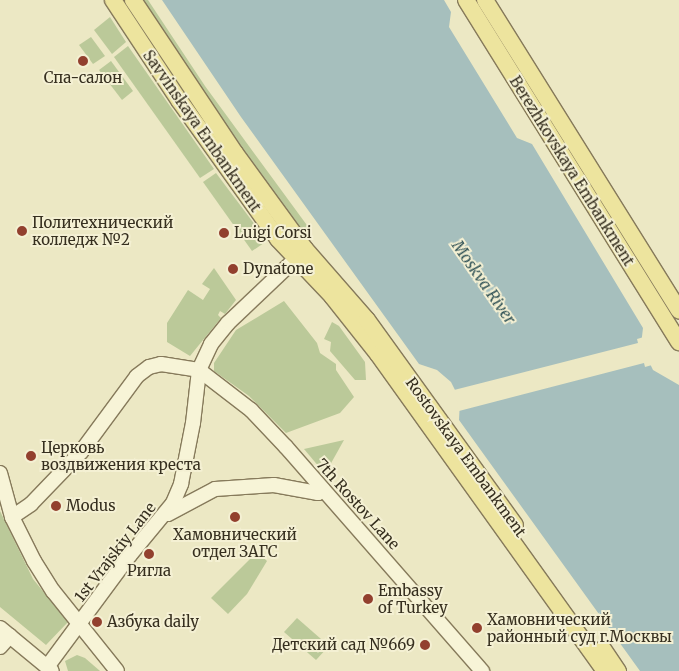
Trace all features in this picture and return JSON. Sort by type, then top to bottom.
[{"type":"main road","name":"Savvinskaya Embankment","points":[[113,0],[179,100],[300,255]]},
{"type":"main road","name":"Savvinskaya Embankment","points":[[133,0],[175,67],[300,255]]},
{"type":"main road","name":"Berezhkovskaya Embankment","points":[[466,0],[673,324],[679,342]]},
{"type":"main road","name":"Berezhkovskaya Embankment","points":[[485,0],[679,310]]},
{"type":"main road","name":"Rostovskaya Embankment","points":[[300,255],[372,346],[605,671]]},
{"type":"main road","name":"Rostovskaya Embankment","points":[[300,255],[372,328],[618,671]]},
{"type":"street","name":"1st Vrajskiy Lane","points":[[49,669],[130,555],[164,518],[181,484],[193,423],[199,370],[211,344],[228,323],[300,255]]},
{"type":"street","points":[[12,517],[31,504],[82,452],[137,376],[149,367],[161,364],[199,370]]},
{"type":"street","name":"7th Rostov Lane","points":[[199,370],[251,410],[369,540],[482,671]]},
{"type":"street","points":[[0,473],[12,517],[53,591],[80,623],[94,645],[116,670]]},
{"type":"street","points":[[164,518],[215,489],[274,485],[318,492],[321,487]]},
{"type":"street","points":[[0,647],[5,632],[49,669]]},
{"type":"green space","points":[[140,0],[148,0],[205,86],[309,228],[306,236],[199,90]]},
{"type":"green space","points":[[110,17],[126,42],[112,54],[94,30]]},
{"type":"green space","points":[[91,37],[105,56],[93,64],[79,45]]},
{"type":"green space","points":[[128,46],[214,169],[200,178],[114,57]]},
{"type":"green space","points":[[111,61],[133,91],[122,100],[99,70]]},
{"type":"green space","points":[[216,173],[267,241],[252,251],[203,182]]},
{"type":"green space","points":[[214,268],[236,300],[225,314],[220,311],[218,315],[221,318],[190,356],[167,342],[167,323],[188,290],[203,300],[210,289],[202,284]]},
{"type":"green space","points":[[284,301],[317,343],[320,353],[336,364],[336,370],[354,397],[340,413],[286,433],[249,396],[214,371],[214,363],[236,330]]},
{"type":"green space","points":[[332,322],[339,326],[365,362],[366,380],[355,380],[330,351],[331,342],[324,339]]},
{"type":"green space","points":[[344,440],[325,474],[304,449]]},
{"type":"green space","points":[[0,511],[33,579],[68,622],[46,645],[0,607]]},
{"type":"green space","points":[[257,552],[267,561],[247,594],[228,614],[211,598]]},
{"type":"green space","points":[[297,618],[329,646],[316,660],[284,632]]},
{"type":"green space","points":[[77,655],[85,658],[100,671],[68,671],[65,661]]},
{"type":"water","name":"Moskva River","points":[[162,0],[444,0],[451,12],[449,27],[517,138],[532,144],[643,328],[641,345],[653,370],[679,385],[679,671],[640,671],[459,420],[460,400],[451,382],[437,370],[419,364],[241,117]]},
{"type":"pier","points":[[644,337],[652,365],[645,367],[644,363],[459,411],[458,415],[457,401],[451,387],[454,390],[638,343],[637,339]]},
{"type":"place","name":"Спа-салон","points":[[83,61]]},
{"type":"place","name":"Политехнический колледж №2","points":[[22,231]]},
{"type":"place","name":"Luigi Corsi","points":[[224,233]]},
{"type":"place","name":"Dynatone","points":[[233,269]]},
{"type":"place","name":"Церковь воздвижения креста","points":[[31,456]]},
{"type":"place","name":"Modus","points":[[56,506]]},
{"type":"place","name":"Хамовнический отдел ЗАГС","points":[[235,517]]},
{"type":"place","name":"Ригла","points":[[149,554]]},
{"type":"place","name":"Embassy of Turkey","points":[[368,599]]},
{"type":"place","name":"Азбука daily","points":[[97,622]]},
{"type":"place","name":"Хамовнический районный суд г.Москвы","points":[[477,628]]},
{"type":"place","name":"Детский сад №669","points":[[425,645]]}]
